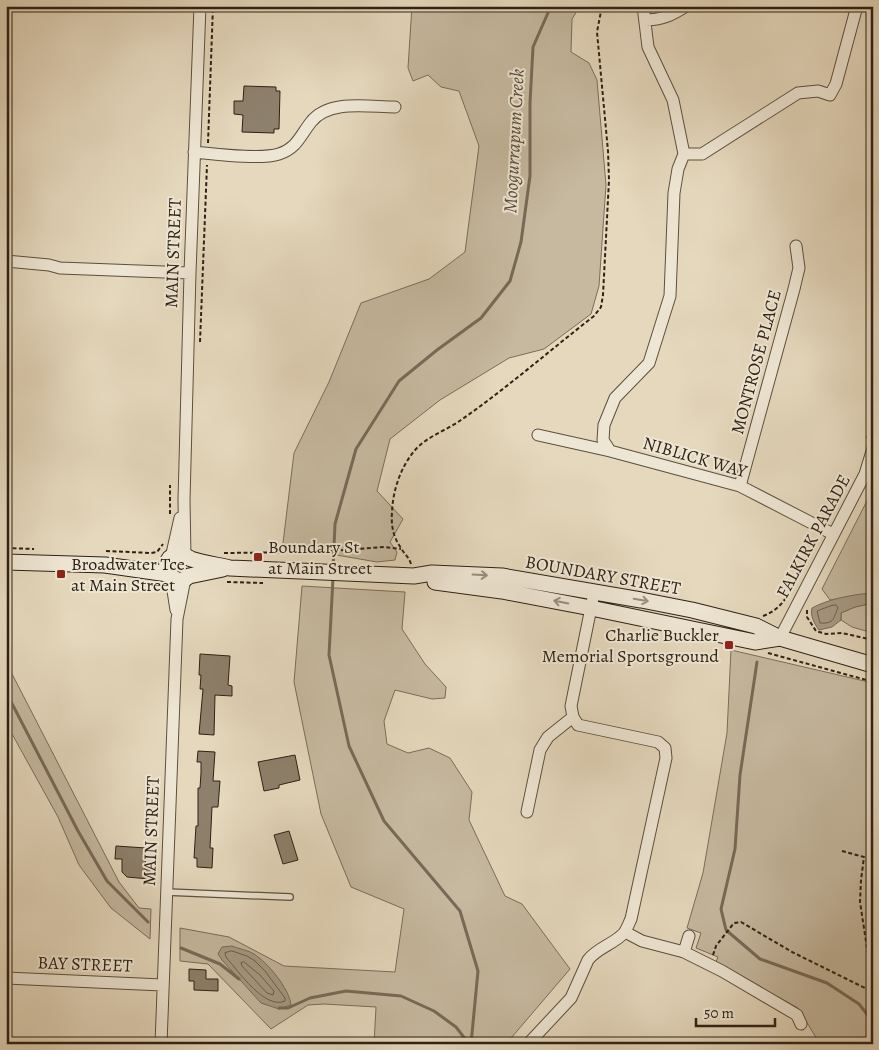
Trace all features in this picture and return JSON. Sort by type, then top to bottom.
[{"type":"street","name":"MAIN STREET","points":[[161,1044],[178,567],[184,500],[200,6]]},
{"type":"street","points":[[610,451],[603,440],[604,425],[615,398],[649,363],[670,296],[674,193],[678,169],[684,154],[673,100],[648,46],[643,6]]},
{"type":"street","points":[[645,20],[660,20],[686,6]]},
{"type":"street","points":[[684,154],[702,154],[798,92],[818,91],[830,95],[836,84],[857,6]]},
{"type":"street","points":[[194,152],[265,156],[277,154],[294,146],[311,122],[319,115],[331,109],[347,106],[395,107]]},
{"type":"street","name":"MONTROSE PLACE","points":[[740,486],[799,268],[796,246]]},
{"type":"street","points":[[6,261],[49,265],[60,268],[190,273]]},
{"type":"street","name":"NIBLICK WAY","points":[[538,435],[610,451],[740,486],[833,534]]},
{"type":"street","name":"FALKIRK PARADE","points":[[780,638],[833,534],[869,475],[873,448]]},
{"type":"street","name":"BOUNDARY STREET","points":[[6,562],[104,558],[178,567],[414,576],[432,573],[502,576],[592,600],[692,610],[756,626],[780,638],[873,665]]},
{"type":"street","points":[[528,1044],[571,998],[592,954],[625,932],[631,919],[666,758],[665,748],[658,742],[578,724],[573,717],[571,706],[592,600]]},
{"type":"street","points":[[527,812],[540,750],[548,737],[573,717]]},
{"type":"street","points":[[625,932],[642,941],[684,952],[722,971],[797,1015],[801,1024]]},
{"type":"street","points":[[684,952],[689,936]]},
{"type":"street","name":"BAY STREET","points":[[6,978],[162,985]]},
{"type":"lane","points":[[166,892],[290,897]]},
{"type":"path","points":[[208,141],[213,6]]},
{"type":"path","points":[[414,576],[411,561],[394,538],[392,512],[398,480],[406,462],[418,447],[460,422],[594,316],[601,307],[609,180],[597,32],[602,6]]},
{"type":"path","points":[[200,342],[208,166],[206,164]]},
{"type":"path","points":[[170,485],[170,521]]},
{"type":"path","points":[[104,558],[157,552],[165,542]]},
{"type":"path","points":[[223,553],[320,552],[370,547],[401,549]]},
{"type":"path","points":[[6,548],[35,549]]},
{"type":"path","points":[[763,616],[776,610],[788,595],[801,572]]},
{"type":"path","points":[[221,582],[270,583]]},
{"type":"path","points":[[809,604],[807,617],[816,631],[826,634],[842,633],[873,640]]},
{"type":"path","points":[[842,851],[864,856],[860,902],[873,987]]},
{"type":"path","points":[[716,946],[734,923],[741,922],[792,952],[873,992]]},
{"type":"shaded area","points":[[412,6],[580,6],[572,19],[571,52],[589,63],[597,80],[606,185],[599,286],[591,314],[544,349],[509,358],[440,400],[390,439],[377,491],[403,519],[390,542],[397,552],[395,560],[377,562],[290,547],[283,543],[294,453],[329,382],[361,303],[429,279],[465,252],[479,146],[459,91],[441,87],[428,75],[413,81],[408,68]]},
{"type":"shaded area","points":[[873,489],[873,593],[830,600],[822,589]]},
{"type":"shaded area","points":[[302,586],[405,592],[402,629],[425,664],[446,687],[445,698],[432,699],[395,690],[384,721],[387,744],[408,753],[429,748],[450,758],[472,792],[469,820],[505,896],[522,904],[570,969],[506,1044],[374,1044],[376,1007],[308,1005],[271,1029],[208,964],[180,961],[180,928],[229,937],[284,966],[395,972],[404,909],[351,887],[321,814],[294,682]]},
{"type":"shaded area","points":[[873,603],[873,633],[852,627],[841,620],[841,613],[855,607]]},
{"type":"shaded area","points":[[731,650],[873,683],[873,1044],[820,1044],[798,1008],[716,962],[718,957],[696,948],[701,933],[687,928],[703,873],[727,733]]},
{"type":"shaded area","points":[[6,658],[9,668],[119,882],[139,908],[151,909],[150,939],[111,908],[79,865],[58,817],[6,723]]},
{"type":"water","points":[[873,593],[873,603],[855,607],[841,613],[841,620],[832,627],[819,630],[814,622],[812,608],[826,602],[858,594]]},
{"type":"water","points":[[232,946],[252,953],[265,963],[282,984],[291,1005],[279,1009],[261,1003],[218,954],[222,947]]},
{"type":"building","points":[[244,86],[276,87],[276,91],[280,91],[279,129],[274,129],[274,133],[242,132],[243,115],[234,114],[234,101],[243,101]]},
{"type":"building","points":[[200,654],[230,656],[228,685],[232,686],[232,696],[215,695],[214,735],[199,734],[203,689],[200,689]]},
{"type":"building","points":[[198,751],[215,752],[213,781],[220,781],[218,807],[212,807],[210,848],[213,848],[212,868],[197,867],[197,858],[194,858],[196,826],[198,826],[198,788],[200,788],[201,773],[201,762],[197,762]]},
{"type":"building","points":[[295,755],[300,780],[279,785],[279,788],[264,791],[258,762]]},
{"type":"building","points":[[289,831],[298,860],[283,864],[274,835]]},
{"type":"building","points":[[116,846],[146,848],[145,869],[150,869],[149,879],[127,877],[122,872],[122,859],[115,859]]},
{"type":"building","points":[[189,969],[206,970],[206,979],[218,979],[218,991],[194,990],[194,981],[189,981]]},
{"type":"waterway","name":"Moogurrapum Creek","points":[[333,569],[335,524],[356,449],[399,381],[481,318],[510,281],[521,242],[530,176],[530,103],[533,47],[551,6]]},
{"type":"waterway","name":"Moogurrapum Creek","points":[[333,578],[329,655],[349,746],[384,821],[460,911],[478,971],[471,1044]]},
{"type":"waterway","points":[[757,662],[740,775],[735,849],[721,909],[726,930],[760,959],[827,983],[859,1004],[873,1022]]},
{"type":"waterway","points":[[6,692],[78,831],[107,881],[148,922]]},
{"type":"waterway","points":[[181,948],[220,964],[239,979]]},
{"type":"waterway","points":[[279,1008],[288,1008],[310,998],[346,991],[401,996],[434,1011],[456,1027],[469,1044]]},
{"type":"place","name":"Boundary St at Main Street","points":[[258,557]]},
{"type":"place","name":"Broadwater Tce at Main Street","points":[[61,574]]},
{"type":"place","name":"Charlie Buckler Memorial Sportsground","points":[[729,645]]}]
